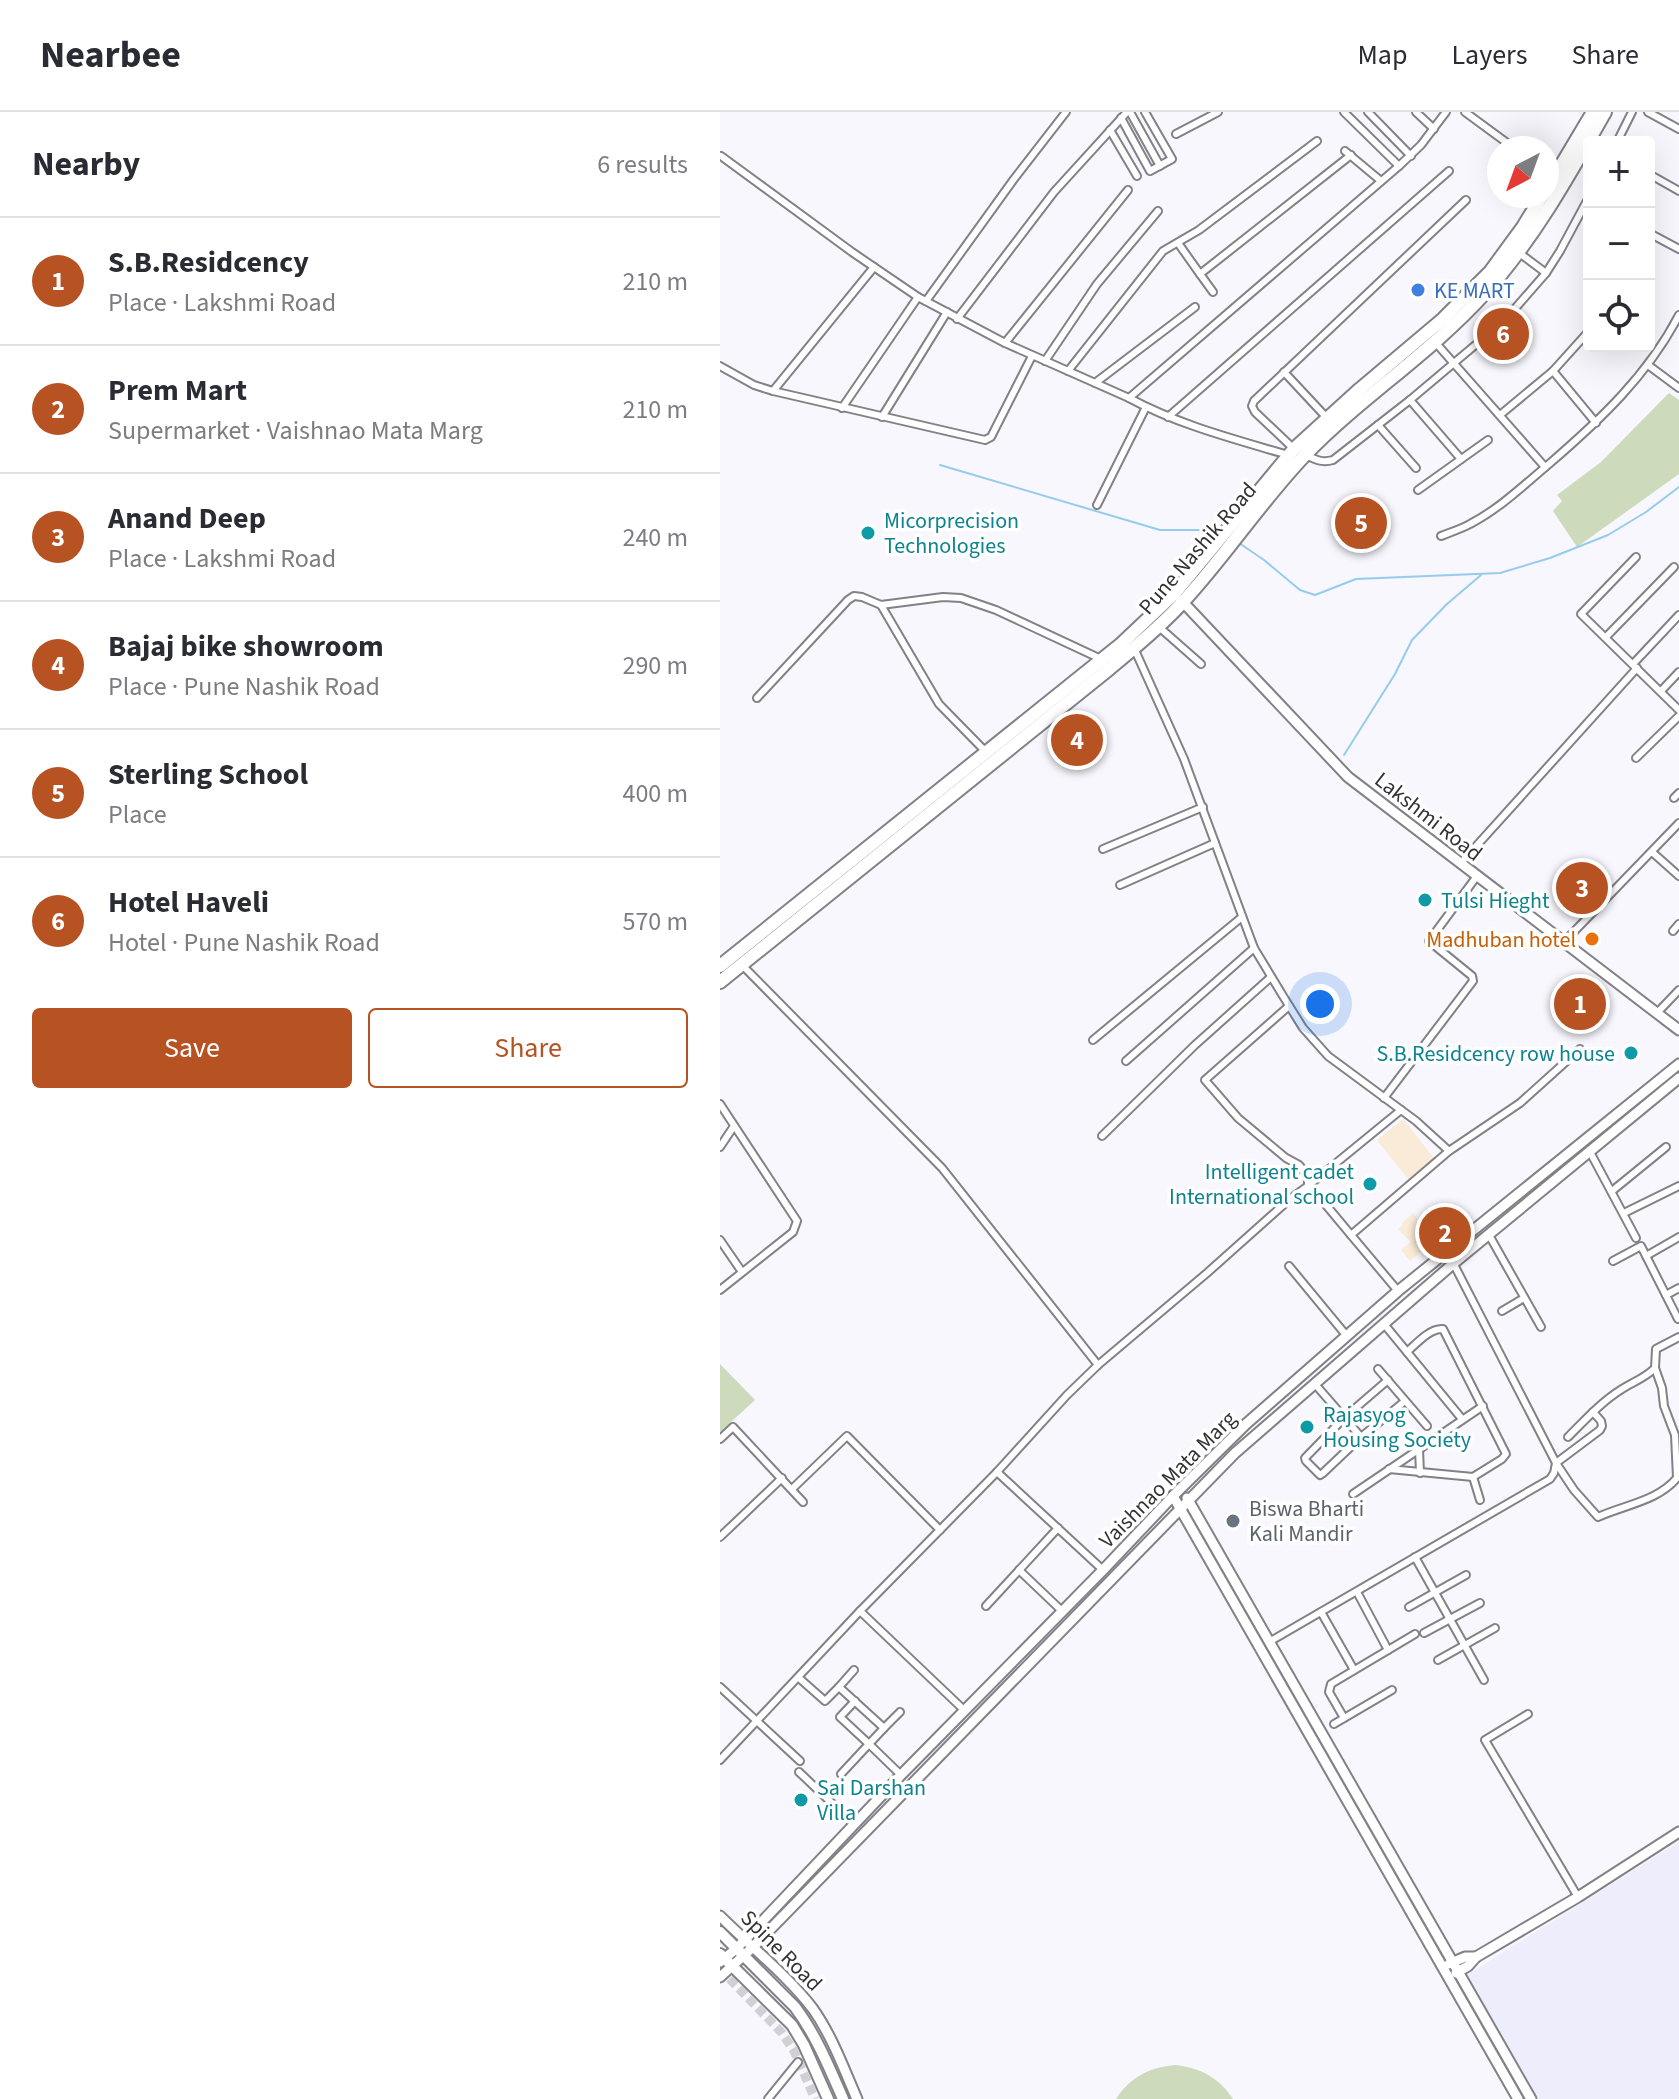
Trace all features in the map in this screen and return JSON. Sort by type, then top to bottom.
[{"type":"highway","points":[[1559,165],[1593,112]]},
{"type":"highway","name":"Pune Nashik Road","points":[[1593,136],[1605,112]]},
{"type":"highway","name":"Pune Nashik Road","points":[[720,982],[1159,627],[1179,598],[1283,479],[1296,453],[1327,418],[1485,293],[1518,252],[1583,154]]},
{"type":"highway","name":"Pune Nashik Road","points":[[1296,453],[1361,403],[1431,337],[1490,272],[1535,208]]},
{"type":"highway","name":"Pune Nashik Road","points":[[720,966],[1179,598]]},
{"type":"main road","name":"Lakshmi Road","points":[[1179,598],[1348,777],[1679,1030]]},
{"type":"main road","name":"Vaishnao Mata Marg","points":[[744,1948],[901,1775],[1246,1424],[1447,1250],[1679,1064]]},
{"type":"main road","name":"Vaishnao Mata Marg","points":[[723,1965],[869,1828],[1235,1453],[1507,1218],[1679,1078]]},
{"type":"main road","points":[[1181,1488],[1450,1969],[1518,2099]]},
{"type":"main road","points":[[1173,1496],[1260,1649],[1531,2099]]},
{"type":"main road","points":[[856,1822],[869,1828]]},
{"type":"main road","points":[[1450,1969],[1468,1966],[1476,1957],[1679,1832]]},
{"type":"main road","name":"Spine Road","points":[[720,1916],[808,2025],[843,2099]]},
{"type":"main road","name":"Spine Road","points":[[720,1932],[790,1985],[813,2010],[857,2099]]},
{"type":"main road","name":"Spine Road","points":[[723,1965],[792,2025],[828,2099]]},
{"type":"street","points":[[926,301],[1066,112]]},
{"type":"street","points":[[957,319],[1054,192],[1129,112],[1160,166]]},
{"type":"street","points":[[1121,118],[1150,171],[1172,159],[1145,112]]},
{"type":"street","points":[[1176,134],[1218,112]]},
{"type":"street","points":[[1344,112],[1399,166]]},
{"type":"street","points":[[1368,112],[1411,156]]},
{"type":"street","points":[[1416,112],[1434,129]]},
{"type":"street","points":[[1129,398],[1411,156],[1446,112]]},
{"type":"street","points":[[1465,112],[1498,136]]},
{"type":"street","points":[[1620,136],[1632,112]]},
{"type":"street","points":[[1648,112],[1679,129]]},
{"type":"street","points":[[1110,130],[1137,176]]},
{"type":"street","points":[[1068,371],[1163,251],[1209,223],[1317,141]]},
{"type":"street","points":[[1200,274],[1348,153],[1381,181]]},
{"type":"street","points":[[721,156],[874,267],[957,319],[1168,417],[1326,462],[1333,460],[1410,400],[1505,320],[1546,273],[1584,208]]},
{"type":"street","points":[[1168,417],[1449,171]]},
{"type":"street","points":[[1655,177],[1679,191]]},
{"type":"street","points":[[1005,343],[1128,190]]},
{"type":"street","points":[[1296,453],[1255,412],[1252,406],[1254,401],[1466,200]]},
{"type":"street","points":[[1045,361],[1097,284],[1158,211]]},
{"type":"street","points":[[1655,236],[1679,249]]},
{"type":"street","points":[[1178,243],[1213,292]]},
{"type":"street","points":[[1518,252],[1546,273]]},
{"type":"street","points":[[773,391],[874,267]]},
{"type":"street","points":[[842,408],[918,297]]},
{"type":"street","points":[[1095,383],[1195,307]]},
{"type":"street","points":[[882,417],[947,312]]},
{"type":"street","points":[[1441,536],[1472,523],[1497,507],[1596,423],[1648,365],[1679,315]]},
{"type":"street","points":[[1431,337],[1545,467]]},
{"type":"street","points":[[1500,415],[1553,371],[1583,338]]},
{"type":"street","points":[[720,366],[773,391],[989,440],[1032,356]]},
{"type":"street","points":[[1648,365],[1679,388]]},
{"type":"street","points":[[1553,371],[1596,423]]},
{"type":"street","points":[[1284,372],[1327,418]]},
{"type":"street","points":[[1410,400],[1461,459]]},
{"type":"street","points":[[1097,505],[1146,407]]},
{"type":"street","points":[[1378,425],[1416,468]]},
{"type":"street","points":[[1418,490],[1488,440]]},
{"type":"street","points":[[1636,557],[1581,614],[1661,691],[1679,713],[1636,758]]},
{"type":"street","points":[[1606,637],[1674,567]]},
{"type":"street","points":[[757,698],[854,596],[881,605],[943,597],[961,598],[996,610],[1101,659]]},
{"type":"street","points":[[881,605],[939,704],[986,752]]},
{"type":"street","points":[[1460,864],[1679,615]]},
{"type":"street","points":[[1159,627],[1201,664]]},
{"type":"street","points":[[1134,648],[1169,722],[1254,948],[1289,1006],[1303,1028],[1328,1056],[1401,1110],[1449,1151]]},
{"type":"street","points":[[1661,691],[1679,672]]},
{"type":"street","points":[[1103,849],[1203,807]]},
{"type":"street","points":[[1564,942],[1679,823]]},
{"type":"street","points":[[1120,885],[1215,843]]},
{"type":"street","points":[[1652,852],[1679,876]]},
{"type":"street","points":[[1384,1098],[1473,981],[1472,976],[1429,941],[1477,876]]},
{"type":"street","points":[[1093,1040],[1242,917]]},
{"type":"street","points":[[1673,931],[1679,924]]},
{"type":"street","points":[[1126,1061],[1254,948]]},
{"type":"street","points":[[741,964],[942,1168],[1098,1365]]},
{"type":"street","points":[[1102,1136],[1186,1053],[1271,977]]},
{"type":"street","points":[[1657,1013],[1679,990]]},
{"type":"street","points":[[1289,1006],[1205,1080],[1238,1118],[1299,1165],[1308,1176],[1308,1186],[1398,1291]]},
{"type":"street","points":[[1351,1235],[1449,1151],[1520,1103],[1580,1049]]},
{"type":"street","points":[[720,1104],[797,1221],[793,1232],[720,1290]]},
{"type":"street","points":[[720,1760],[1098,1365],[1290,1199],[1401,1110]]},
{"type":"street","points":[[720,1147],[734,1126]]},
{"type":"street","points":[[1612,1191],[1666,1147]]},
{"type":"street","points":[[1590,1152],[1636,1238]]},
{"type":"street","points":[[1624,1213],[1679,1186]]},
{"type":"street","points":[[1489,1235],[1541,1327]]},
{"type":"street","points":[[1646,1256],[1679,1237]]},
{"type":"street","points":[[720,1240],[742,1272]]},
{"type":"street","points":[[1613,1261],[1641,1246],[1678,1319]]},
{"type":"street","points":[[1447,1250],[1556,1463],[1598,1517],[1643,1500],[1669,1487],[1677,1478],[1675,1435],[1655,1368],[1656,1349],[1679,1337]]},
{"type":"street","points":[[1289,1266],[1346,1335]]},
{"type":"street","points":[[1666,1295],[1679,1288]]},
{"type":"street","points":[[1502,1311],[1524,1298]]},
{"type":"street","points":[[1384,1324],[1462,1419]]},
{"type":"street","points":[[1389,1469],[1473,1477],[1506,1454],[1443,1329],[1433,1330],[1407,1352]]},
{"type":"street","points":[[1568,1437],[1623,1388],[1646,1377],[1655,1368]]},
{"type":"street","points":[[1378,1369],[1427,1426]]},
{"type":"street","points":[[1388,1380],[1345,1417],[1305,1458],[1306,1461],[1320,1475],[1405,1401]]},
{"type":"street","points":[[1314,1383],[1361,1437]]},
{"type":"street","points":[[1353,1494],[1483,1406]]},
{"type":"street","points":[[1260,1649],[1550,1479],[1556,1463],[1600,1430],[1601,1421],[1593,1412]]},
{"type":"street","points":[[720,1439],[733,1427],[803,1502]]},
{"type":"street","points":[[792,1489],[847,1436],[940,1530]]},
{"type":"street","points":[[1419,1449],[1420,1473]]},
{"type":"street","points":[[997,1472],[1103,1570]]},
{"type":"street","points":[[1473,1477],[1480,1500]]},
{"type":"street","points":[[720,1537],[782,1478]]},
{"type":"street","points":[[986,1606],[1058,1528]]},
{"type":"street","points":[[1415,1557],[1484,1680]]},
{"type":"street","points":[[1019,1570],[1062,1611]]},
{"type":"street","points":[[1409,1607],[1466,1575]]},
{"type":"street","points":[[1357,1592],[1388,1650]]},
{"type":"street","points":[[1424,1633],[1480,1603]]},
{"type":"street","points":[[860,1611],[964,1710]]},
{"type":"street","points":[[1321,1612],[1354,1670]]},
{"type":"street","points":[[1438,1660],[1495,1628]]},
{"type":"street","points":[[1344,1718],[1329,1688],[1331,1684],[1415,1634]]},
{"type":"street","points":[[799,1678],[826,1701],[854,1670]]},
{"type":"street","points":[[839,1687],[884,1728]]},
{"type":"street","points":[[721,1689],[800,1761]]},
{"type":"street","points":[[1334,1724],[1392,1690]]},
{"type":"street","points":[[855,1701],[840,1717],[901,1775]]},
{"type":"street","points":[[841,1774],[900,1712]]},
{"type":"street","points":[[1528,1714],[1485,1740],[1578,1897]]},
{"type":"street","points":[[799,1772],[856,1822]]},
{"type":"street","points":[[768,2099],[798,2062]]},
{"type":"shaded area","points":[[1403,1119],[1434,1158],[1409,1180],[1377,1140]]},
{"type":"shaded area","points":[[1413,1213],[1433,1242],[1410,1261],[1401,1250],[1411,1242],[1398,1229]]},
{"type":"shaded area","points":[[1679,1842],[1679,2099],[1539,2099],[1467,1975]]},
{"type":"green space","points":[[1669,393],[1679,400],[1679,474],[1577,547],[1553,511],[1562,501],[1557,495],[1601,462]]},
{"type":"green space","points":[[720,1364],[755,1400],[720,1432]]},
{"type":"green space","points":[[1176,2065],[1209,2075],[1233,2099],[1116,2099],[1142,2074]]},
{"type":"waterway","points":[[940,465],[1160,530],[1219,532]]},
{"type":"waterway","points":[[1239,543],[1300,590],[1315,595],[1356,579],[1500,573],[1550,558],[1608,535],[1679,487]]},
{"type":"waterway","points":[[1344,755],[1395,674],[1412,640],[1481,575]]},
{"type":"tunnel","points":[[720,1969],[782,2033],[794,2051],[815,2099]]},
{"type":"place","name":"KE MART","points":[[1418,290]]},
{"type":"place","name":"Hotel Haveli","points":[[1503,334]]},
{"type":"place","name":"Sterling School","points":[[1361,523]]},
{"type":"place","name":"Micorprecision Technologies","points":[[868,533]]},
{"type":"place","name":"Bajaj bike showroom","points":[[1077,740]]},
{"type":"place","name":"Anand Deep","points":[[1582,888]]},
{"type":"place","name":"Tulsi Hieght","points":[[1425,900]]},
{"type":"place","name":"Madhuban hotel","points":[[1592,939]]},
{"type":"place","name":"S.B.Residcency","points":[[1580,1004]]},
{"type":"place","name":"S.B.Residcency row house","points":[[1631,1053]]},
{"type":"place","name":"Intelligent cadet International school","points":[[1370,1184]]},
{"type":"place","name":"Prem Mart","points":[[1445,1233]]},
{"type":"place","name":"Rajasyog Housing Society","points":[[1307,1427]]},
{"type":"place","name":"Biswa Bharti Kali Mandir","points":[[1233,1521]]},
{"type":"place","name":"Sai Darshan Villa","points":[[801,1800]]}]
